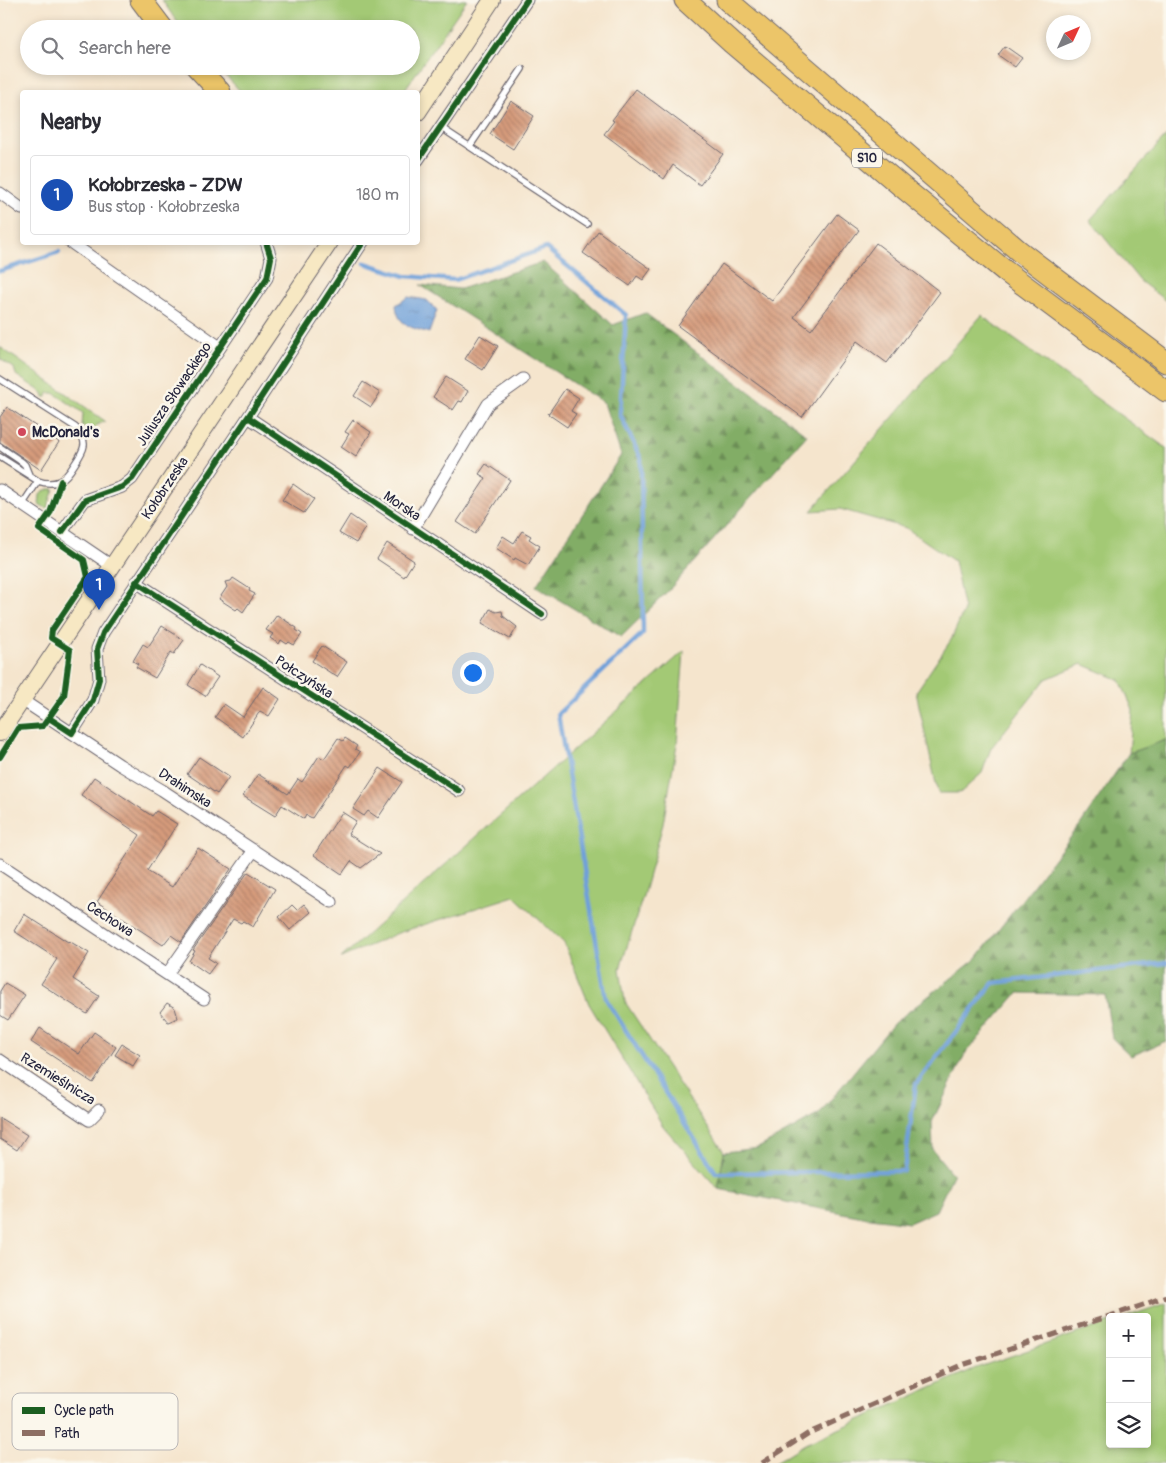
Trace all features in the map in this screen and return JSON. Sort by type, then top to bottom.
[{"type":"highway","points":[[141,0],[156,20]]},
{"type":"highway","name":"S10","points":[[685,0],[732,43],[900,185],[1005,270],[1166,391]]},
{"type":"highway","name":"S10","points":[[727,0],[1019,251],[1166,362]]},
{"type":"highway","points":[[204,75],[218,90]]},
{"type":"main road","points":[[420,109],[492,0]]},
{"type":"main road","name":"Kołobrzeska","points":[[0,733],[328,245]]},
{"type":"street","points":[[420,157],[527,0]]},
{"type":"street","points":[[0,193],[20,208]]},
{"type":"street","name":"Juliusza Słowackiego","points":[[76,245],[220,347]]},
{"type":"street","name":"Juliusza Słowackiego","points":[[62,532],[85,500],[122,487],[132,478],[267,278],[271,258],[267,245]]},
{"type":"street","points":[[72,733],[92,700],[99,679],[96,649],[102,633],[361,245]]},
{"type":"street","name":"Morska","points":[[413,529],[488,404],[523,379]]},
{"type":"street","name":"Morska","points":[[248,417],[542,614]]},
{"type":"street","points":[[0,490],[112,566]]},
{"type":"street","name":"Połczyńska","points":[[136,582],[459,791]]},
{"type":"street","name":"Drahimska","points":[[22,700],[332,902]]},
{"type":"street","points":[[167,974],[254,850]]},
{"type":"street","name":"Cechowa","points":[[0,864],[204,999]]},
{"type":"street","name":"Rzemieślnicza","points":[[0,1060],[89,1120],[99,1110]]},
{"type":"lane","points":[[470,146],[522,69]]},
{"type":"lane","points":[[440,127],[587,224]]},
{"type":"lane","points":[[0,380],[75,426],[84,441],[84,451],[67,476],[59,482],[44,483],[38,481],[0,457]]},
{"type":"lane","points":[[0,447],[22,462],[29,475]]},
{"type":"lane","points":[[22,505],[38,481]]},
{"type":"green space","points":[[162,0],[467,0],[420,68],[420,20],[175,19]]},
{"type":"green space","points":[[225,75],[415,75],[404,90],[239,90]]},
{"type":"green space","points":[[1166,136],[1166,301],[1140,281],[1090,220]]},
{"type":"green space","points":[[543,262],[613,325],[645,313],[807,435],[668,591],[621,637],[536,586],[621,455],[604,403],[420,285],[460,289]]},
{"type":"green space","points":[[982,315],[1166,448],[1166,740],[1129,753],[1133,710],[1120,680],[1082,664],[1046,679],[991,748],[982,773],[960,793],[938,793],[916,692],[951,640],[964,610],[954,561],[906,528],[840,509],[811,511]]},
{"type":"green space","points":[[0,347],[105,421],[97,425],[92,431],[82,426],[83,413],[54,393],[48,393],[47,397],[44,397],[43,393],[16,375],[14,368],[0,359]]},
{"type":"green space","points":[[54,489],[47,509],[39,504],[40,495],[43,491]]},
{"type":"green space","points":[[684,651],[677,744],[663,824],[620,969],[625,1002],[724,1152],[718,1189],[663,1126],[589,1004],[564,943],[514,896],[398,933],[341,958]]},
{"type":"green space","points":[[1166,740],[1166,1041],[1131,1056],[1112,1038],[1105,995],[1018,993],[965,1054],[932,1122],[933,1150],[953,1175],[936,1211],[909,1223],[863,1217],[718,1189],[724,1152],[758,1148],[819,1114],[894,1023],[976,959],[1080,825],[1129,753]]},
{"type":"green space","points":[[1166,1303],[1166,1463],[774,1463],[805,1444],[976,1368],[1106,1323],[1106,1448],[1151,1448],[1151,1313],[1137,1313]]},
{"type":"water","points":[[408,297],[427,300],[437,310],[429,333],[406,325],[399,317],[396,305]]},
{"type":"building","points":[[1005,46],[1022,58],[1015,67],[998,55]]},
{"type":"building","points":[[636,89],[723,154],[700,185],[673,165],[664,179],[604,134],[614,121],[612,120]]},
{"type":"building","points":[[511,101],[534,116],[513,149],[490,134]]},
{"type":"building","points":[[837,214],[859,230],[794,317],[811,330],[876,243],[940,292],[887,363],[857,341],[802,417],[678,326],[722,264],[772,301]]},
{"type":"building","points":[[598,231],[651,269],[643,280],[637,276],[630,286],[583,253]]},
{"type":"building","points":[[480,335],[498,346],[483,370],[465,359]]},
{"type":"building","points":[[446,377],[468,391],[462,402],[459,401],[453,410],[433,397]]},
{"type":"building","points":[[363,382],[380,393],[371,407],[354,396]]},
{"type":"building","points":[[565,389],[579,398],[571,411],[576,414],[567,427],[548,414]]},
{"type":"building","name":"McDonald's","points":[[7,407],[59,442],[41,470],[0,442],[0,417]]},
{"type":"building","points":[[353,420],[371,432],[356,457],[341,447],[349,434],[345,432]]},
{"type":"building","points":[[486,464],[510,480],[475,534],[457,522],[486,478],[479,474]]},
{"type":"building","points":[[293,484],[314,499],[304,513],[282,500]]},
{"type":"building","points":[[350,515],[366,526],[356,543],[339,533]]},
{"type":"building","points":[[522,531],[531,536],[529,539],[540,546],[528,565],[515,558],[514,560],[496,548],[503,536],[514,543]]},
{"type":"building","points":[[387,543],[414,561],[404,577],[377,559]]},
{"type":"building","points":[[233,578],[255,594],[243,612],[238,608],[236,610],[219,599],[227,587],[225,582],[231,581]]},
{"type":"building","points":[[490,609],[496,612],[502,611],[503,616],[517,627],[510,639],[482,623]]},
{"type":"building","points":[[277,615],[297,628],[296,630],[302,634],[294,645],[289,642],[287,644],[281,640],[279,644],[270,638],[273,634],[266,630]]},
{"type":"building","points":[[162,626],[184,640],[174,654],[171,652],[155,678],[136,667],[138,664],[133,661],[143,644],[148,647]]},
{"type":"building","points":[[322,646],[347,662],[337,677],[312,661]]},
{"type":"building","points":[[200,665],[218,677],[205,696],[188,685]]},
{"type":"building","points":[[263,687],[280,699],[269,716],[260,711],[243,737],[215,717],[224,704],[243,717]]},
{"type":"building","points":[[338,738],[343,741],[345,738],[357,746],[355,749],[360,752],[350,767],[347,765],[312,818],[306,815],[304,819],[282,805],[275,816],[243,796],[258,774],[288,794],[298,779],[302,782],[319,756],[324,759]]},
{"type":"building","points":[[199,757],[229,777],[217,794],[187,774]]},
{"type":"building","points":[[380,768],[402,782],[378,818],[368,811],[364,816],[353,809]]},
{"type":"building","points":[[94,777],[152,816],[156,811],[177,824],[147,871],[172,887],[198,848],[231,869],[181,942],[171,935],[163,945],[97,902],[140,835],[81,795]]},
{"type":"building","points":[[342,812],[356,821],[348,834],[380,854],[361,868],[351,861],[342,874],[314,855]]},
{"type":"building","points":[[248,872],[275,889],[253,927],[243,921],[241,923],[233,919],[208,958],[216,963],[208,974],[189,961],[195,951],[193,950]]},
{"type":"building","points":[[304,904],[311,912],[290,930],[279,917],[292,905],[297,910]]},
{"type":"building","points":[[24,914],[89,953],[73,979],[99,996],[87,1014],[41,984],[57,959],[14,931]]},
{"type":"building","points":[[5,983],[25,995],[8,1020],[0,1015],[0,991]]},
{"type":"building","points":[[167,1003],[175,1008],[178,1018],[168,1022],[160,1012]]},
{"type":"building","points":[[40,1028],[79,1054],[94,1032],[116,1047],[93,1083],[31,1042]]},
{"type":"building","points":[[122,1044],[140,1055],[133,1066],[115,1055]]},
{"type":"building","points":[[0,1118],[27,1135],[17,1150],[0,1139]]},
{"type":"waterway","points":[[365,263],[405,276],[455,280],[546,248],[626,315],[620,414],[641,459],[643,633],[558,714],[606,999],[716,1173],[904,1171],[916,1084],[993,983],[1166,963]]},
{"type":"waterway","points":[[0,271],[59,252]]},
{"type":"marked path","points":[[762,1463],[809,1433],[959,1366],[1166,1296]]},
{"type":"cycle path","points":[[420,157],[527,0]]},
{"type":"cycle path","points":[[62,532],[85,500],[122,487],[132,479],[267,278],[271,258],[267,245]]},
{"type":"cycle path","points":[[49,718],[72,733],[93,700],[99,679],[97,649],[103,633],[361,245]]},
{"type":"cycle path","points":[[248,417],[542,614]]},
{"type":"cycle path","points":[[0,757],[18,728],[43,726],[64,696],[70,650],[51,638],[52,630],[88,577],[84,560],[39,529],[50,513],[61,481]]},
{"type":"cycle path","points":[[136,582],[459,791]]},
{"type":"place","name":"McDonald's","points":[[22,432]]},
{"type":"place","name":"Kołobrzeska - ZDW","points":[[99,610]]}]
